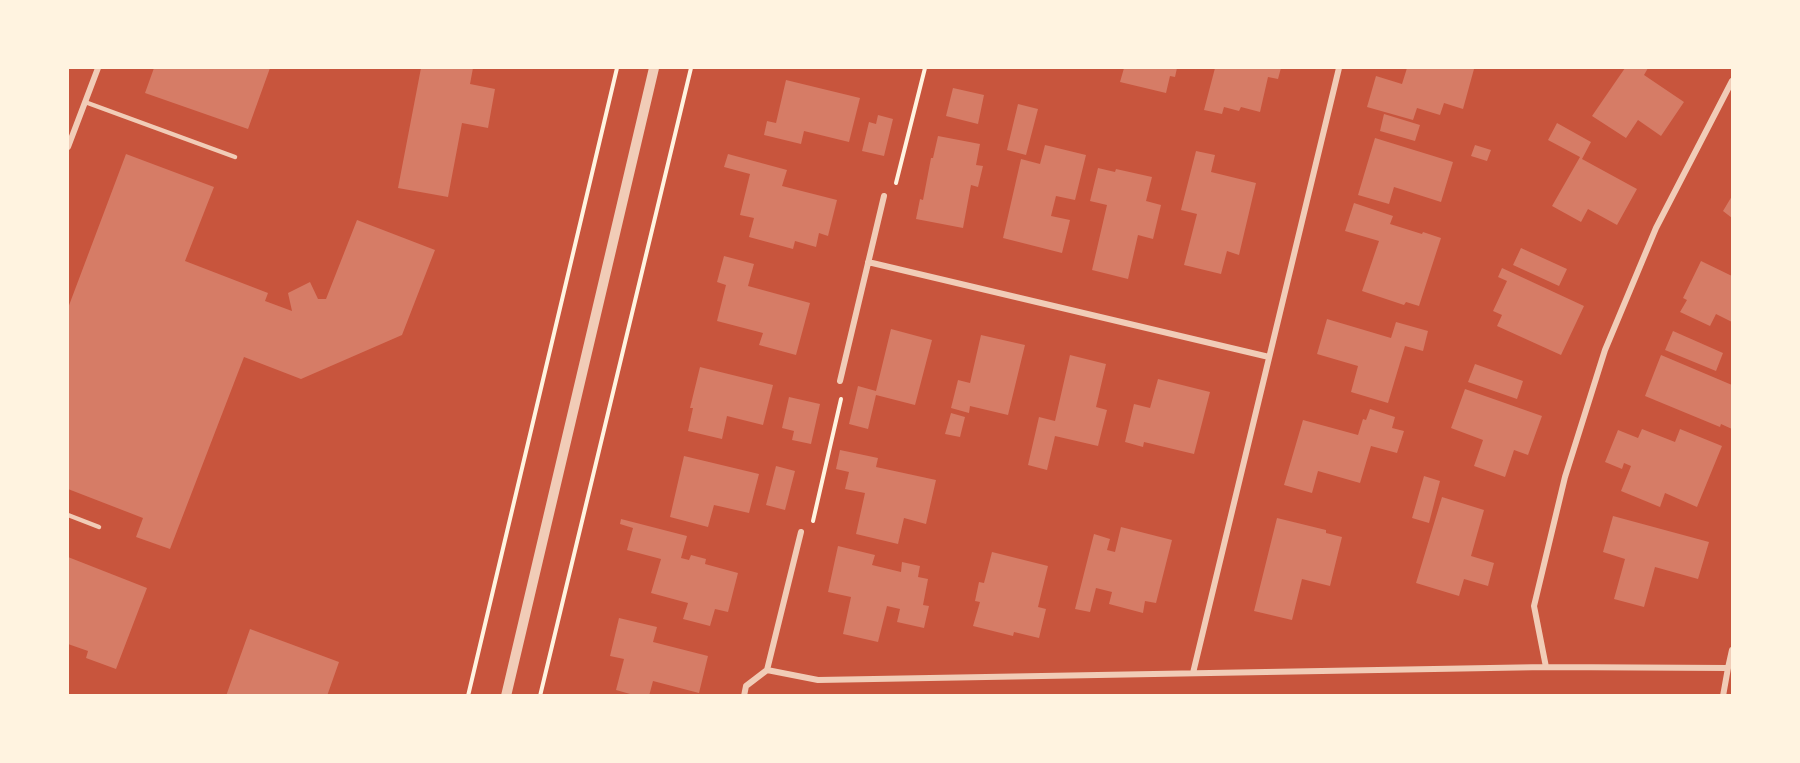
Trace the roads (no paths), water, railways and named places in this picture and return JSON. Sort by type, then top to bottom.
[{"type":"street","points":[[68,147],[98,68]]},
{"type":"street","points":[[506,696],[654,68]]},
{"type":"street","points":[[1192,673],[1339,68]]},
{"type":"street","points":[[1546,667],[1534,606],[1565,477],[1605,350],[1656,228],[1732,81]]},
{"type":"street","points":[[840,381],[884,196]]},
{"type":"street","points":[[868,262],[1269,357]]},
{"type":"street","points":[[744,696],[746,686],[767,670],[801,532]]},
{"type":"street","points":[[1723,696],[1732,650]]},
{"type":"street","points":[[767,670],[818,680],[1546,667],[1728,668]]},
{"type":"lane","points":[[85,102],[234,157]]},
{"type":"lane","points":[[68,515],[99,527]]}]
